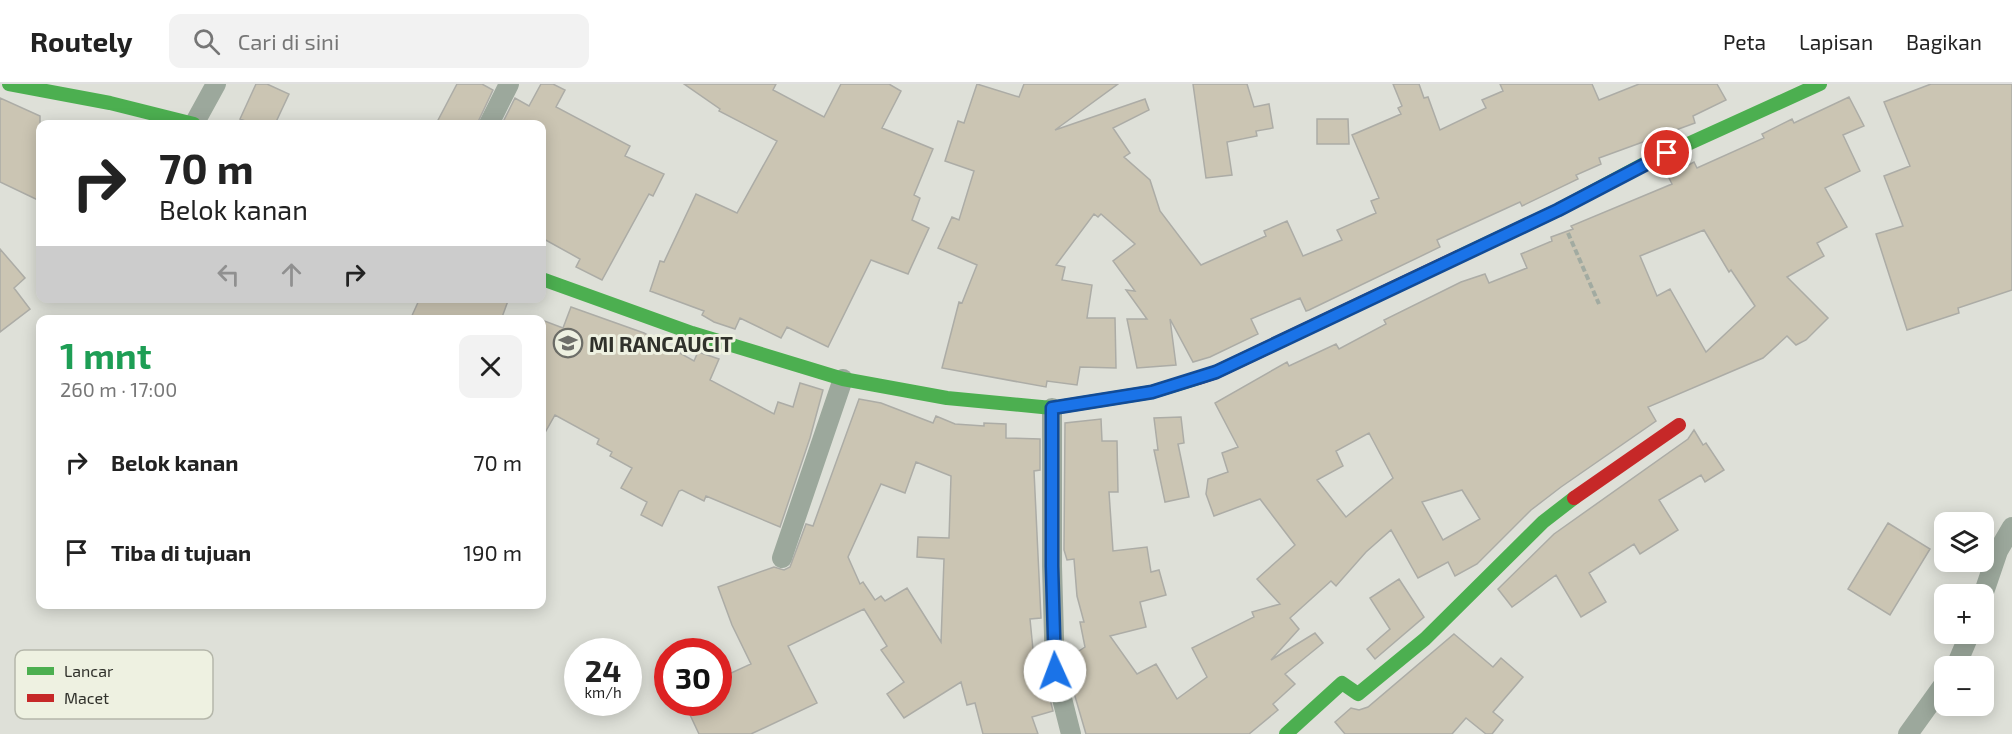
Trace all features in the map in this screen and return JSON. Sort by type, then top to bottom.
[{"type":"main road","points":[[9,84],[177,120]]},
{"type":"main road","points":[[546,280],[692,333],[843,379],[947,398],[1052,408],[1152,392],[1216,372],[1558,210],[1646,163],[1820,84]]},
{"type":"main road","points":[[1286,734],[1342,683],[1358,694],[1425,639],[1543,522],[1679,425]]},
{"type":"street","points":[[196,120],[216,84]]},
{"type":"street","points":[[491,120],[509,84]]},
{"type":"street","points":[[782,558],[843,379]]},
{"type":"street","points":[[1052,408],[1052,566],[1055,671],[1071,734]]},
{"type":"street","points":[[1987,584],[1998,551],[2012,527]]},
{"type":"street","points":[[1908,734],[1934,698]]},
{"type":"path","points":[[1558,210],[1599,304]]},
{"type":"building","points":[[256,84],[267,84],[289,94],[277,120],[240,119]]},
{"type":"building","points":[[457,84],[482,84],[493,90],[479,120],[438,120]]},
{"type":"building","points":[[541,84],[553,84],[565,90],[556,107],[630,146],[625,156],[664,174],[653,196],[649,194],[602,280],[576,267],[580,259],[546,240],[546,120],[504,120],[515,98],[529,106]]},
{"type":"building","points":[[684,84],[776,84],[773,90],[824,117],[841,84],[889,84],[901,91],[882,128],[933,149],[914,195],[920,198],[912,220],[929,228],[908,274],[871,260],[828,347],[787,327],[781,338],[740,318],[735,329],[714,322],[702,315],[704,311],[650,291],[660,261],[664,262],[696,194],[737,213],[777,141],[719,111],[720,109]]},
{"type":"building","points":[[977,84],[1019,97],[1024,84],[1118,84],[1055,130],[1145,99],[1149,110],[1113,128],[1130,153],[1124,157],[1150,180],[1160,211],[1201,265],[1266,236],[1264,231],[1287,221],[1303,256],[1342,240],[1337,230],[1376,213],[1371,201],[1379,198],[1352,135],[1401,114],[1398,108],[1402,106],[1393,84],[1419,84],[1424,98],[1428,97],[1440,130],[1486,108],[1482,100],[1503,91],[1500,84],[1592,84],[1599,100],[1639,84],[1717,84],[1726,100],[1693,116],[1695,123],[1599,158],[1601,164],[1576,175],[1578,179],[1522,206],[1520,202],[1437,240],[1440,247],[1309,310],[1306,311],[1300,298],[1251,319],[1258,334],[1210,357],[1193,362],[1170,319],[1176,365],[1137,368],[1127,319],[1147,319],[1126,290],[1135,291],[1113,261],[1135,244],[1101,214],[1098,217],[1094,214],[1056,265],[1065,267],[1062,280],[1092,285],[1087,318],[1115,318],[1116,368],[1080,367],[1077,385],[1047,381],[1046,387],[942,368],[959,302],[962,303],[977,265],[938,248],[952,217],[959,220],[974,171],[945,161],[958,121],[964,123]]},
{"type":"building","points":[[1193,84],[1247,84],[1254,107],[1269,104],[1273,128],[1256,131],[1257,136],[1227,142],[1232,175],[1206,178]]},
{"type":"building","points":[[1931,84],[2012,84],[2012,290],[1958,308],[1959,313],[1907,330],[1876,234],[1903,226],[1884,176],[1910,166],[1884,102]]},
{"type":"building","points":[[1849,97],[1864,126],[1843,135],[1860,171],[1825,188],[1847,227],[1817,243],[1824,256],[1787,277],[1828,318],[1806,340],[1796,345],[1787,336],[1763,358],[1648,407],[1656,421],[1531,510],[1477,564],[1455,576],[1448,562],[1418,578],[1391,530],[1366,552],[1336,586],[1331,581],[1290,618],[1299,629],[1271,660],[1315,633],[1323,643],[1285,674],[1295,684],[1273,704],[1278,710],[1249,734],[1086,734],[1067,669],[1067,659],[1085,647],[1080,622],[1084,622],[1077,596],[1074,559],[1067,560],[1064,550],[1065,423],[1101,419],[1102,441],[1117,441],[1118,492],[1109,492],[1113,551],[1147,547],[1151,572],[1159,570],[1166,595],[1140,602],[1146,627],[1110,636],[1137,674],[1156,664],[1177,699],[1207,677],[1192,648],[1254,617],[1252,612],[1280,604],[1257,579],[1295,545],[1260,499],[1214,516],[1206,494],[1208,479],[1228,472],[1222,453],[1238,447],[1215,403],[1287,362],[1289,366],[1336,344],[1339,349],[1386,324],[1384,320],[1461,282],[1485,274],[1489,283],[1527,268],[1521,254],[1552,241],[1551,237],[1573,229],[1571,226],[1672,184],[1668,176],[1694,162],[1697,168],[1764,138],[1762,134],[1792,119],[1794,123]],"holes":[[[1704,230],[1729,272],[1731,270],[1755,306],[1706,352],[1670,289],[1657,296],[1640,256]],[[1369,433],[1393,478],[1346,517],[1317,480],[1343,466],[1336,451]],[[1462,490],[1480,519],[1443,540],[1422,502]]]},
{"type":"building","points":[[0,98],[40,116],[40,120],[36,120],[36,199],[0,182]]},
{"type":"building","points":[[1317,119],[1348,119],[1349,144],[1317,144]]},
{"type":"building","points":[[0,249],[25,278],[14,288],[30,309],[0,332]]},
{"type":"building","points":[[418,303],[507,303],[503,315],[412,315]]},
{"type":"building","points":[[571,307],[644,333],[694,361],[698,352],[719,359],[710,380],[774,414],[778,402],[793,407],[800,383],[823,390],[810,438],[780,527],[706,496],[704,501],[682,490],[679,491],[662,526],[641,515],[647,502],[621,488],[632,468],[610,456],[612,452],[597,444],[599,439],[555,415],[546,431],[546,322],[563,328]]},
{"type":"building","points":[[859,399],[881,403],[933,423],[936,416],[955,424],[984,426],[984,423],[1006,424],[1006,438],[1040,439],[1040,470],[1034,471],[1041,618],[1030,619],[1036,680],[1044,675],[1053,711],[1032,717],[1038,734],[983,734],[975,703],[967,705],[961,682],[904,718],[887,694],[904,682],[881,650],[887,646],[864,609],[788,646],[817,703],[751,734],[699,734],[691,716],[732,716],[732,673],[751,664],[732,625],[718,587],[774,567],[784,570],[790,567],[806,524],[813,526]],"holes":[[[916,462],[951,476],[949,538],[918,537],[917,557],[944,559],[941,642],[907,588],[885,601],[881,596],[875,600],[863,582],[860,584],[848,557],[881,484],[905,493]]]},
{"type":"building","points":[[1181,417],[1184,443],[1178,444],[1189,497],[1165,502],[1154,450],[1158,450],[1154,418]]},
{"type":"building","points":[[1694,430],[1724,470],[1705,482],[1701,475],[1659,500],[1678,530],[1640,554],[1634,544],[1589,573],[1606,602],[1581,617],[1556,575],[1512,607],[1498,589],[1554,534],[1688,439]]},
{"type":"building","points":[[1888,523],[1930,549],[1890,615],[1848,589]]},
{"type":"building","points":[[1399,579],[1424,617],[1375,659],[1367,649],[1390,629],[1370,598]]},
{"type":"building","points":[[1454,634],[1493,667],[1501,658],[1523,677],[1493,712],[1503,720],[1492,734],[1486,734],[1466,718],[1452,734],[1345,734],[1335,722],[1351,708],[1359,710],[1368,707]]},
{"type":"traffic: fast","points":[[9,84],[110,103],[178,120]]},
{"type":"traffic: fast","points":[[1458,257],[1558,210],[1646,163],[1820,84]]},
{"type":"traffic: fast","points":[[546,280],[692,333],[843,379],[947,398],[1052,408],[1152,392],[1198,378]]},
{"type":"traffic: fast","points":[[1286,734],[1342,683],[1358,694],[1425,639],[1543,522],[1574,498]]},
{"type":"traffic: jam","points":[[1198,378],[1216,372],[1458,257]]},
{"type":"traffic: jam","points":[[1574,498],[1679,425]]},
{"type":"place","name":"MI RANCAUCIT","points":[[568,343]]},
{"type":"route","points":[[1055,671],[1052,566],[1052,408],[1152,392],[1216,372],[1558,210],[1667,153]]}]
